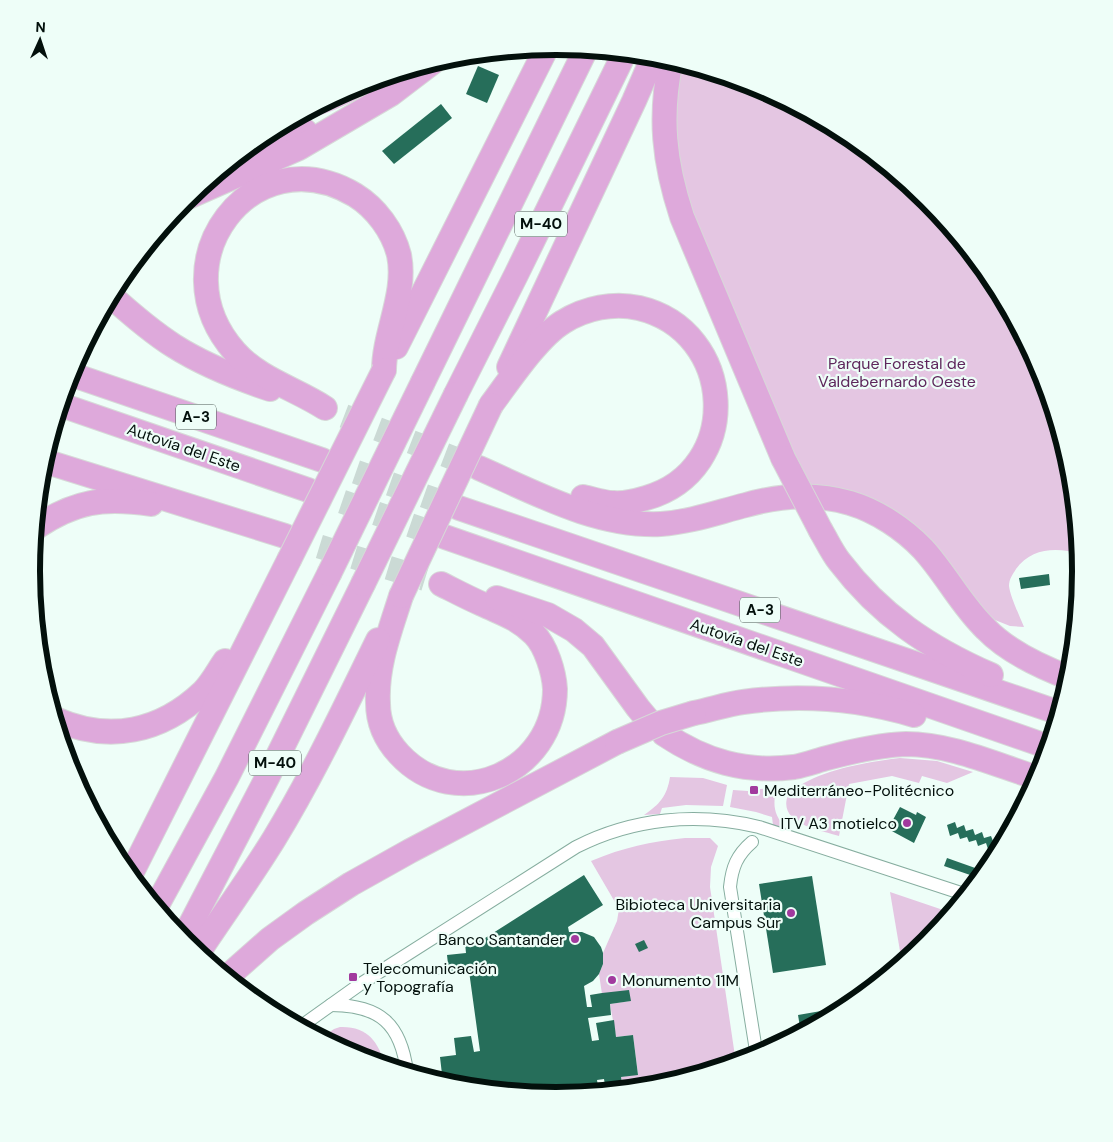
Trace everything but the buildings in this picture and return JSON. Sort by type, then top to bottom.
[{"type":"highway","points":[[134,868],[543,55]]},
{"type":"highway","name":"M-40","points":[[159,901],[227,777],[329,574],[583,56]]},
{"type":"highway","name":"M-40","points":[[186,931],[268,776],[622,59]]},
{"type":"highway","points":[[202,946],[273,840],[300,794],[401,596],[651,63]]},
{"type":"highway","points":[[670,67],[665,103],[664,133],[669,171],[682,217],[783,458],[838,560],[874,600],[919,638],[973,667],[1014,685],[1056,700]]},
{"type":"highway","points":[[213,186],[299,148],[400,88],[419,73]]},
{"type":"highway","points":[[268,143],[340,118],[400,88]]},
{"type":"highway","points":[[117,301],[174,346],[206,365],[334,412],[252,367],[236,352],[223,335],[210,308],[205,279],[206,261],[218,229],[230,213],[244,200],[258,190],[275,184],[308,180],[325,183],[344,189],[362,199],[375,211],[385,224],[399,255],[400,273],[395,313],[384,358],[384,370]]},
{"type":"highway","points":[[491,405],[546,335],[562,322],[584,312],[602,307],[632,307],[653,313],[672,323],[699,348],[713,379],[716,408],[709,444],[701,460],[690,474],[675,486],[657,495],[636,501],[612,503],[572,495],[531,481],[479,468],[579,510],[601,517],[642,524],[683,522],[747,504],[791,496],[830,498],[851,504],[876,514],[903,532],[923,550],[962,602],[987,631],[1024,658],[1062,675]]},
{"type":"highway","name":"Autovía del Este","points":[[78,377],[322,460]]},
{"type":"highway","name":"Autovía del Este","points":[[66,407],[308,490]]},
{"type":"highway","points":[[52,463],[138,489],[228,520]]},
{"type":"highway","points":[[42,524],[55,515],[73,507],[111,500],[177,508],[285,536]]},
{"type":"highway","name":"Autovía del Este","points":[[459,508],[1053,711]]},
{"type":"highway","name":"Autovía del Este","points":[[446,537],[1043,745]]},
{"type":"highway","points":[[63,723],[73,727],[94,731],[117,732],[138,730],[159,722],[182,709],[204,690],[239,640],[289,560]]},
{"type":"highway","points":[[401,596],[384,649],[378,686],[380,723],[388,739],[406,762],[427,776],[445,782],[466,783],[491,779],[511,770],[533,752],[545,734],[552,717],[555,701],[554,681],[549,659],[535,635],[513,617],[433,582],[466,588],[516,603],[548,615],[574,630],[593,646],[638,708],[656,727],[684,747],[710,759],[737,766],[795,767],[862,749],[906,744],[928,745],[1031,776]]},
{"type":"highway","points":[[232,973],[270,939],[351,884],[617,742],[661,723],[694,713],[742,702],[832,699],[895,709],[970,732],[1022,738]]},
{"type":"street","points":[[306,1022],[359,985],[576,847],[592,839],[625,828],[653,822],[698,819],[732,821],[759,827],[960,893]]},
{"type":"street","points":[[752,842],[739,854],[731,876],[730,887],[756,1047]]},
{"type":"street","points":[[331,1005],[360,1008],[384,1019],[400,1039],[406,1065]]},
{"type":"green space","name":"Parque Forestal de Valdebernardo Oeste","points":[[677,69],[723,82],[754,94],[815,124],[871,161],[922,206],[945,230],[986,284],[1004,313],[1034,373],[1055,437],[1069,504],[1072,552],[1054,550],[1037,553],[1022,562],[1010,579],[1009,586],[1013,601],[1024,627],[1010,626],[995,620],[977,605],[951,571],[808,487],[693,219],[679,169],[673,112]]},
{"type":"green space","points":[[380,86],[352,102],[302,122],[328,108]]},
{"type":"green space","points":[[900,758],[937,761],[973,772],[947,783],[922,776],[919,783],[892,776],[849,784],[839,836],[802,824],[789,813],[786,805],[788,795],[811,780],[856,765]]},
{"type":"green space","points":[[670,777],[703,778],[727,785],[723,806],[686,805],[662,808],[660,814],[644,815],[662,799]]},
{"type":"green space","points":[[777,788],[774,805],[779,819],[786,828],[773,825],[772,817],[730,807],[733,790],[748,791],[748,794],[760,794],[760,789]]},
{"type":"green space","points":[[710,838],[718,846],[711,867],[710,887],[735,1055],[690,1070],[657,1078],[622,1083],[621,1077],[638,1074],[633,1035],[616,1037],[610,1004],[630,1001],[602,994],[599,974],[603,964],[603,953],[617,921],[619,909],[591,861],[615,852],[660,841]]},
{"type":"green space","points":[[890,892],[946,911],[901,956]]},
{"type":"green space","points":[[349,1027],[364,1032],[375,1042],[382,1057],[327,1034],[334,1029]]},
{"type":"tunnel","points":[[344,416],[479,468]]},
{"type":"tunnel","points":[[322,460],[459,508]]},
{"type":"tunnel","points":[[308,490],[445,537]]},
{"type":"tunnel","points":[[285,536],[425,579]]},
{"type":"place","name":"Mediterráneo-Politécnico","points":[[754,790]]},
{"type":"place","name":"ITV A3 motielco","points":[[907,823]]},
{"type":"place","name":"Bibioteca Universitaria Campus Sur","points":[[791,913]]},
{"type":"place","name":"Banco Santander","points":[[575,939]]},
{"type":"place","name":"Telecomunicación y Topografía","points":[[353,977]]},
{"type":"place","name":"Monumento 11M","points":[[612,980]]}]
